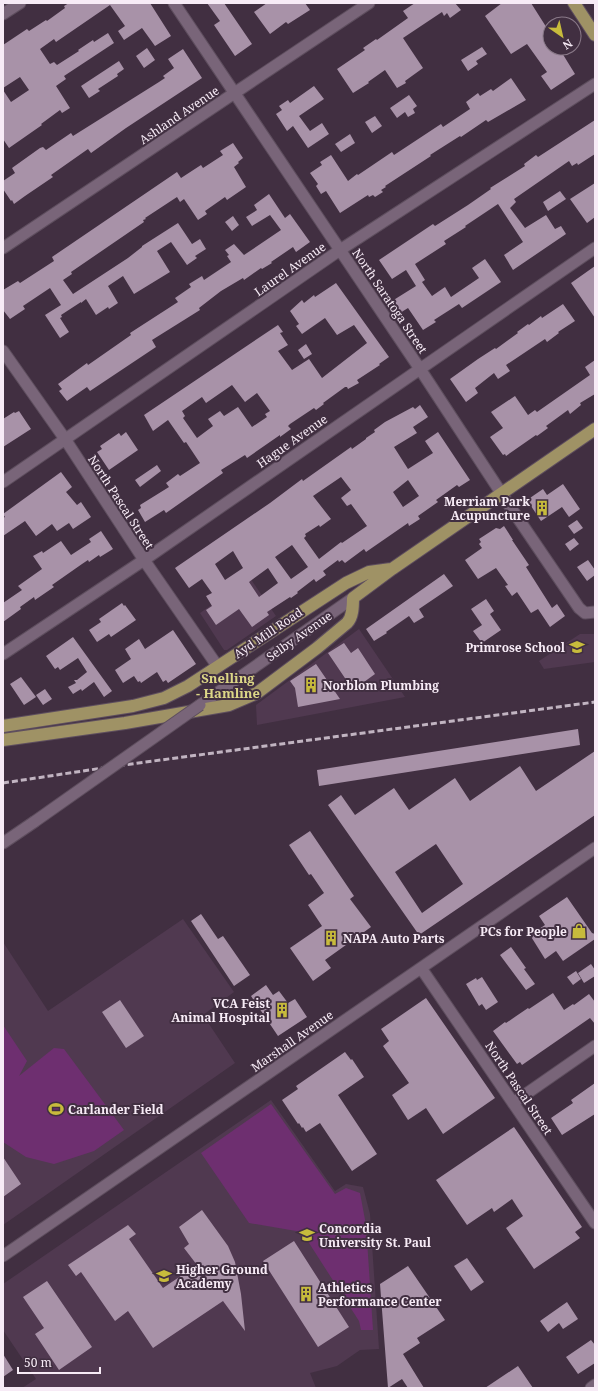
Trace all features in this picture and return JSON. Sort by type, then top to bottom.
[{"type":"main road","points":[[574,3],[595,35]]},
{"type":"main road","name":"Selby Avenue","points":[[353,598],[392,569],[595,429]]},
{"type":"main road","name":"Ayd Mill Road","points":[[3,726],[133,706],[164,698],[188,686],[346,582],[369,572],[392,569]]},
{"type":"main road","points":[[3,740],[126,723],[229,705],[257,693],[317,648],[347,623],[350,620],[352,612],[353,598]]},
{"type":"street","points":[[3,14],[20,3]]},
{"type":"street","name":"North Saratoga Street","points":[[174,3],[579,608],[590,613]]},
{"type":"street","name":"Ashland Avenue","points":[[3,248],[369,3]]},
{"type":"street","name":"Laurel Avenue","points":[[3,482],[340,250],[595,84]]},
{"type":"street","name":"Hague Avenue","points":[[3,654],[144,560],[595,248]]},
{"type":"street","name":"North Pascal Street","points":[[3,351],[65,439],[144,560],[218,666]]},
{"type":"street","name":"Selby Avenue","points":[[3,843],[353,598]]},
{"type":"street","name":"Marshall Avenue","points":[[3,1256],[595,848]]},
{"type":"street","name":"North Pascal Street","points":[[421,968],[595,1223]]},
{"type":"street","points":[[513,1103],[595,1046]]},
{"type":"street","points":[[591,1388],[595,1385]]},
{"type":"shaded area","points":[[250,578],[276,616],[227,650],[224,650],[200,613]]},
{"type":"shaded area","points":[[359,629],[405,697],[257,725],[256,705]]},
{"type":"shaded area","name":"Primrose School","points":[[580,634],[595,634],[595,662],[544,669],[539,661]]},
{"type":"shaded area","points":[[183,919],[234,992],[203,1015],[235,1063],[3,1225],[3,942],[48,1011]]},
{"type":"shaded area","name":"Carlander Field","points":[[3,1025],[27,1061],[19,1076],[54,1048],[64,1049],[124,1130],[94,1151],[54,1164],[26,1157],[3,1142]]},
{"type":"shaded area","name":"Concordia University St. Paul","points":[[271,1100],[335,1191],[346,1184],[363,1187],[370,1214],[379,1349],[360,1350],[337,1366],[310,1373],[316,1388],[22,1388],[36,1379],[3,1330],[3,1284]]},
{"type":"shaded area","points":[[271,1104],[335,1194],[346,1188],[360,1193],[366,1225],[373,1330],[361,1330],[359,1321],[302,1232],[249,1223],[201,1153]]},
{"type":"building","points":[[69,3],[150,3],[171,36],[155,46],[142,28],[124,40],[118,31],[125,26],[110,5],[56,42],[54,39],[40,49],[50,64],[54,62],[57,65],[93,40],[94,42],[108,33],[114,43],[64,76],[66,79],[56,86],[70,108],[62,113],[60,110],[41,124],[42,125],[9,148],[3,139],[3,90],[11,102],[29,90],[20,77],[3,88],[3,45],[27,29],[29,31],[46,20],[47,21],[65,8],[64,6]]},
{"type":"building","points":[[207,3],[224,3],[252,44],[235,56],[214,25],[220,21]]},
{"type":"building","points":[[267,3],[305,3],[310,10],[288,24],[286,22],[270,34],[254,12]]},
{"type":"building","points":[[415,3],[455,3],[461,10],[450,18],[447,13],[444,16],[442,12],[403,38],[423,68],[405,81],[406,83],[397,88],[385,70],[368,82],[369,83],[353,93],[337,69],[365,50],[363,48],[408,18],[403,11]]},
{"type":"building","points":[[502,3],[531,3],[542,20],[542,56],[564,56],[575,74],[551,90],[541,76],[547,72],[527,44],[511,54],[485,16]]},
{"type":"building","points":[[482,47],[487,54],[476,61],[478,64],[468,71],[461,60]]},
{"type":"building","points":[[147,48],[155,60],[144,68],[136,56]]},
{"type":"building","points":[[183,49],[202,78],[91,153],[88,149],[51,175],[53,177],[14,204],[12,200],[11,201],[3,189],[3,181],[15,173],[12,168],[40,148],[43,147],[46,150],[71,133],[73,136],[165,78],[163,76],[174,68],[168,59]]},
{"type":"building","points":[[119,61],[124,69],[117,74],[118,76],[98,89],[100,91],[89,98],[81,86]]},
{"type":"building","points":[[511,78],[526,100],[488,122],[486,120],[430,155],[431,156],[385,186],[386,187],[381,190],[383,192],[375,197],[373,195],[369,197],[368,195],[340,213],[326,191],[321,194],[316,186],[318,184],[310,173],[322,165],[320,162],[331,155],[348,181],[392,152],[394,155],[441,124],[443,127],[470,109],[466,102],[478,93],[480,96],[491,89],[493,91]]},
{"type":"building","points":[[314,86],[324,99],[299,116],[310,131],[322,123],[329,134],[308,148],[293,126],[287,131],[276,114],[282,110],[279,106],[288,100],[290,103]]},
{"type":"building","points":[[409,95],[417,106],[413,109],[415,113],[408,117],[405,112],[397,118],[390,108]]},
{"type":"building","points":[[375,116],[382,126],[372,133],[365,122]]},
{"type":"building","points":[[595,120],[595,154],[578,165],[577,163],[572,166],[569,161],[514,199],[516,202],[510,208],[525,228],[546,215],[555,229],[561,226],[566,234],[513,270],[504,255],[523,242],[498,204],[444,241],[446,244],[415,264],[425,280],[422,282],[432,296],[445,287],[451,297],[479,278],[472,268],[485,259],[501,282],[462,308],[459,304],[434,320],[436,322],[423,330],[408,308],[400,313],[392,301],[416,286],[406,270],[392,279],[379,260],[433,224],[435,226],[468,205],[491,189],[490,188],[525,166],[524,164],[536,155],[538,157]]},
{"type":"building","points":[[350,134],[355,143],[341,152],[335,144]]},
{"type":"building","points":[[233,143],[243,158],[234,167],[246,187],[227,200],[225,197],[205,211],[207,214],[198,220],[184,199],[180,202],[177,197],[145,218],[146,219],[143,220],[144,222],[71,272],[72,274],[63,280],[73,294],[178,223],[192,244],[200,239],[206,249],[195,256],[197,258],[187,265],[171,242],[157,251],[170,272],[134,294],[123,276],[108,286],[118,303],[109,309],[108,307],[96,315],[86,299],[81,302],[61,315],[62,317],[60,318],[69,332],[60,338],[45,315],[61,305],[50,288],[23,306],[25,309],[10,319],[3,310],[3,290],[18,281],[20,283],[54,261],[52,257],[177,172],[181,178],[201,165],[203,168],[223,155],[220,151]]},
{"type":"building","points":[[595,183],[595,217],[587,223],[570,199]]},
{"type":"building","points":[[560,191],[566,199],[548,211],[543,202]]},
{"type":"building","points":[[269,194],[285,218],[290,214],[310,242],[296,252],[293,247],[271,262],[272,263],[262,269],[261,268],[244,280],[243,278],[221,291],[199,308],[200,310],[152,340],[156,347],[90,391],[87,387],[67,401],[59,391],[62,389],[58,384],[87,363],[88,365],[131,335],[130,333],[178,302],[175,298],[191,287],[189,284],[202,276],[204,280],[231,262],[227,256],[229,255],[225,250],[234,244],[244,255],[281,230],[270,215],[252,226],[246,217],[257,210],[254,205]]},
{"type":"building","points":[[233,216],[239,225],[232,231],[225,222]]},
{"type":"building","points":[[595,266],[595,318],[571,283]]},
{"type":"building","points":[[336,283],[389,357],[379,364],[380,365],[357,380],[359,383],[348,389],[345,387],[316,410],[314,408],[290,424],[288,426],[291,429],[280,437],[280,435],[247,458],[245,455],[221,470],[223,473],[166,513],[164,510],[145,522],[138,510],[141,508],[140,505],[169,487],[166,483],[178,474],[180,476],[200,463],[186,442],[184,443],[168,420],[153,431],[144,415],[278,325],[283,332],[280,333],[288,345],[278,351],[292,370],[309,359],[322,378],[367,343],[354,325],[337,335],[325,318],[302,334],[296,326],[299,324],[290,311],[302,300],[304,303],[314,295],[315,297]],"holes":[[[232,385],[245,402],[257,393],[270,411],[265,414],[267,417],[252,427],[238,407],[224,416],[220,411],[208,419],[213,426],[197,438],[183,418],[185,416],[182,411],[202,397],[206,403]]]},
{"type":"building","points":[[563,304],[575,321],[558,332],[559,333],[547,342],[545,339],[506,365],[510,371],[498,379],[494,373],[475,388],[478,393],[466,402],[450,379],[478,359],[495,348],[496,349],[528,324],[529,325],[541,316],[542,318]]},
{"type":"building","points":[[306,344],[312,354],[304,359],[298,350]]},
{"type":"building","points":[[595,360],[595,394],[580,403],[581,405],[570,414],[568,410],[546,426],[548,428],[537,436],[536,435],[506,456],[505,454],[503,455],[490,437],[503,428],[491,412],[515,396],[528,415],[535,410],[537,412],[590,375],[585,367]]},
{"type":"building","points":[[420,405],[428,417],[413,427],[417,433],[394,447],[408,469],[433,453],[425,441],[438,432],[470,480],[459,487],[457,485],[436,500],[438,502],[418,516],[420,519],[409,526],[408,523],[366,552],[364,549],[345,563],[342,560],[339,562],[338,560],[323,571],[326,575],[316,582],[314,579],[291,598],[290,597],[267,612],[269,615],[252,627],[239,609],[216,625],[206,610],[212,606],[206,596],[212,593],[202,579],[189,588],[175,568],[270,503],[302,479],[303,481],[351,447],[352,449],[375,432],[374,430],[385,422],[413,407],[415,409]],"holes":[[[341,477],[351,490],[341,498],[347,506],[351,504],[367,526],[342,543],[341,542],[319,559],[304,538],[306,536],[305,534],[319,525],[320,527],[331,519],[313,496]],[[408,480],[419,496],[403,507],[393,492]],[[292,545],[308,567],[291,579],[275,557]],[[233,551],[243,568],[225,580],[215,564]],[[268,568],[278,583],[259,597],[249,582]]]},
{"type":"building","points":[[19,411],[31,429],[3,447],[3,419],[14,412]]},
{"type":"building","points":[[126,432],[138,450],[109,470],[97,452],[102,449],[100,446],[119,433],[121,436]]},
{"type":"building","points":[[157,465],[161,471],[140,487],[135,480]]},
{"type":"building","points":[[61,472],[72,487],[66,492],[77,505],[81,502],[91,517],[73,529],[69,523],[57,531],[52,524],[36,536],[25,521],[3,536],[3,518],[5,517],[3,514]]},
{"type":"building","points":[[563,484],[580,509],[569,517],[562,507],[541,521],[527,500],[543,489],[547,495]]},
{"type":"building","points":[[577,520],[583,528],[574,534],[568,526]]},
{"type":"building","points":[[504,526],[529,565],[526,567],[552,608],[557,604],[565,616],[550,627],[538,609],[531,613],[517,592],[512,596],[505,586],[508,585],[496,568],[478,579],[465,560],[482,548],[479,544],[481,542],[479,539],[496,528],[500,529]]},
{"type":"building","points":[[101,531],[113,549],[100,557],[99,555],[89,562],[88,560],[52,585],[54,587],[35,600],[34,597],[20,607],[21,609],[3,622],[3,603],[22,590],[18,586],[42,569],[33,556],[42,551],[43,553],[61,541],[71,555],[91,542],[89,539]]},
{"type":"building","points":[[574,538],[579,544],[570,551],[565,544]]},
{"type":"building","points":[[588,560],[595,570],[595,575],[587,581],[577,567]]},
{"type":"building","points":[[444,574],[453,586],[419,609],[424,617],[414,623],[409,616],[374,641],[366,629]]},
{"type":"building","points":[[486,599],[494,611],[490,614],[501,630],[482,643],[473,631],[482,625],[471,609]]},
{"type":"building","points":[[122,603],[136,620],[111,637],[109,634],[97,642],[89,630],[101,622],[99,619]]},
{"type":"building","points":[[173,630],[196,664],[168,683],[166,680],[163,682],[157,672],[141,683],[140,681],[138,682],[134,676],[123,683],[115,670],[131,659],[125,649],[139,639],[145,649]]},
{"type":"building","points":[[73,637],[112,691],[104,697],[94,682],[82,691],[81,689],[73,694],[68,687],[76,683],[74,680],[77,680],[87,672],[78,658],[60,670],[58,667],[55,669],[46,656]]},
{"type":"building","points":[[344,643],[351,653],[358,648],[375,674],[353,690],[328,653]]},
{"type":"building","name":"Norblom Plumbing","points":[[316,664],[340,699],[298,707],[295,688],[290,681]]},
{"type":"building","points":[[21,677],[36,697],[24,705],[10,684]]},
{"type":"building","points":[[45,689],[52,699],[43,705],[36,695]]},
{"type":"building","points":[[578,729],[580,745],[319,786],[317,770]]},
{"type":"building","points":[[595,751],[595,815],[419,935],[328,805],[341,795],[355,815],[394,788],[409,810],[455,778],[470,801],[520,766],[536,791]],"holes":[[[436,844],[463,884],[422,913],[395,872]]]},
{"type":"building","points":[[310,831],[354,896],[350,899],[371,927],[325,960],[331,968],[313,981],[290,948],[322,926],[308,905],[324,893],[311,874],[309,875],[289,845]]},
{"type":"building","points":[[567,897],[592,933],[595,934],[595,939],[563,961],[556,951],[545,959],[530,935],[545,925],[539,916]]},
{"type":"building","points":[[201,914],[218,939],[223,936],[250,975],[234,986],[191,921]]},
{"type":"building","points":[[511,947],[535,984],[526,990],[500,955]]},
{"type":"building","points":[[591,964],[595,970],[595,976],[584,983],[578,973]]},
{"type":"building","points":[[576,971],[581,979],[573,985],[567,977]]},
{"type":"building","points":[[482,977],[498,1002],[486,1010],[482,1004],[479,1006],[466,984],[476,978],[477,980]]},
{"type":"building","name":"VCA Feist Animal Hospital","points":[[266,985],[273,995],[279,991],[288,1003],[295,999],[307,1017],[278,1036],[251,996]]},
{"type":"building","points":[[553,993],[564,1010],[589,994],[595,1002],[595,1024],[590,1018],[522,1065],[520,1062],[517,1064],[493,1031]]},
{"type":"building","points":[[426,998],[495,1098],[443,1134],[426,1108],[408,1120],[392,1095],[409,1083],[383,1046],[389,1041],[381,1029]]},
{"type":"building","points":[[120,1000],[144,1036],[126,1048],[102,1012]]},
{"type":"building","points":[[345,1052],[351,1060],[352,1059],[364,1077],[338,1095],[377,1154],[352,1171],[320,1123],[306,1132],[299,1123],[298,1124],[282,1100],[298,1089],[296,1086]]},
{"type":"building","points":[[595,1083],[595,1114],[562,1135],[551,1118],[573,1103],[571,1100]]},
{"type":"building","points":[[514,1127],[582,1227],[575,1232],[580,1238],[534,1269],[506,1228],[523,1216],[512,1199],[494,1212],[492,1208],[467,1225],[436,1180]]},
{"type":"building","points":[[3,1157],[21,1184],[3,1197]]},
{"type":"building","points":[[202,1210],[228,1246],[235,1262],[241,1294],[245,1331],[223,1301],[153,1348],[128,1311],[115,1321],[81,1272],[76,1276],[68,1265],[128,1225],[136,1234],[129,1239],[163,1288],[197,1265],[184,1248],[189,1244],[179,1227]]},
{"type":"building","name":"Athletics Performance Center","points":[[294,1241],[349,1327],[318,1347],[263,1261]]},
{"type":"building","points":[[467,1258],[484,1282],[471,1291],[454,1266]]},
{"type":"building","points":[[408,1266],[445,1320],[417,1338],[420,1343],[403,1354],[424,1388],[408,1388],[402,1379],[388,1388],[380,1284]]},
{"type":"building","points":[[47,1281],[92,1347],[59,1370],[35,1334],[44,1328],[23,1297]]},
{"type":"building","points":[[567,1302],[578,1319],[563,1329],[559,1323],[548,1332],[540,1321]]},
{"type":"building","points":[[591,1340],[595,1345],[595,1363],[578,1374],[566,1357]]},
{"type":"building","points":[[3,1354],[13,1370],[3,1377]]},
{"type":"building","points":[[518,1366],[533,1388],[485,1388]]},
{"type":"railway","points":[[3,783],[116,766],[595,702]]},
{"type":"place","name":"Merriam Park Acupuncture","points":[[542,508]]},
{"type":"place","name":"Primrose School","points":[[577,647]]},
{"type":"place","name":"Norblom Plumbing","points":[[311,685]]},
{"type":"place","name":"PCs for People","points":[[579,931]]},
{"type":"place","name":"NAPA Auto Parts","points":[[331,938]]},
{"type":"place","name":"VCA Feist Animal Hospital","points":[[282,1010]]},
{"type":"place","name":"Carlander Field","points":[[56,1109]]},
{"type":"place","name":"Concordia University St. Paul","points":[[307,1235]]},
{"type":"place","name":"Higher Ground Academy","points":[[164,1276]]},
{"type":"place","name":"Athletics Performance Center","points":[[306,1294]]},
{"type":"district","name":"Snelling - Hamline","points":[[228,686]]}]
